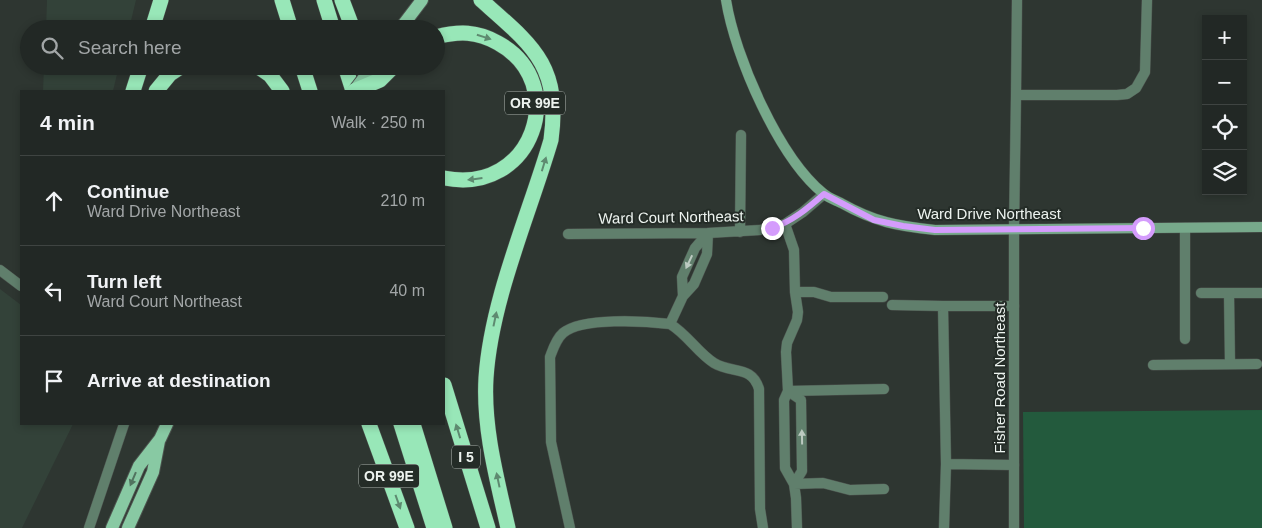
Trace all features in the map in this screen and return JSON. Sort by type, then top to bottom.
[{"type":"highway","points":[[155,20],[161,0]]},
{"type":"highway","points":[[282,0],[288,20]]},
{"type":"highway","points":[[324,0],[330,20]]},
{"type":"highway","points":[[342,0],[350,20]]},
{"type":"highway","points":[[481,0],[519,34],[539,58],[548,75],[554,103],[551,140],[498,308],[487,370],[488,424],[493,459],[508,528]]},
{"type":"highway","name":"OR 99E","points":[[445,35],[470,32],[488,37],[507,48],[520,60],[530,76],[535,95],[536,110],[531,136],[514,161],[503,169],[484,178],[456,181],[445,178]]},
{"type":"highway","points":[[134,90],[138,75]]},
{"type":"highway","points":[[157,90],[169,75]]},
{"type":"highway","points":[[270,75],[281,90]]},
{"type":"highway","points":[[305,75],[310,90]]},
{"type":"highway","points":[[348,75],[354,90]]},
{"type":"highway","points":[[369,75],[375,90]]},
{"type":"highway","points":[[356,90],[380,80],[385,75]]},
{"type":"highway","name":"I 5","points":[[445,388],[488,528]]},
{"type":"highway","name":"OR 99E","points":[[369,425],[407,528]]},
{"type":"highway","points":[[401,425],[434,528]]},
{"type":"highway","points":[[413,425],[445,528]]},
{"type":"main road","points":[[407,20],[422,0]]},
{"type":"main road","name":"Ward Drive Northeast","points":[[726,0],[737,47],[760,102],[793,161],[824,194],[874,220],[935,230],[1262,227]]},
{"type":"main road","points":[[355,90],[366,75]]},
{"type":"main road","points":[[112,528],[139,466],[160,439],[167,425]]},
{"type":"main road","points":[[128,528],[153,472],[160,439]]},
{"type":"street","name":"Fisher Road Northeast","points":[[1014,528],[1014,229],[1018,0]]},
{"type":"street","points":[[1016,95],[1117,95],[1127,94],[1136,88],[1145,72],[1147,0]]},
{"type":"street","points":[[740,232],[741,135]]},
{"type":"street","name":"Ward Court Northeast","points":[[568,234],[708,233],[760,230],[785,224],[824,194]]},
{"type":"street","points":[[785,224],[794,250],[795,292],[798,312],[787,343],[786,352],[788,391],[784,400],[785,468],[794,484],[797,528]]},
{"type":"street","points":[[1184,228],[1185,339]]},
{"type":"street","points":[[670,324],[683,296],[682,277],[695,248],[708,233]]},
{"type":"street","points":[[0,270],[20,285]]},
{"type":"street","points":[[795,292],[814,292],[831,297],[884,297]]},
{"type":"street","points":[[1229,293],[1230,364]]},
{"type":"street","points":[[1200,294],[1262,293]]},
{"type":"street","points":[[892,305],[1014,306]]},
{"type":"street","points":[[944,306],[946,464],[944,528]]},
{"type":"street","points":[[570,528],[551,442],[550,357],[554,345],[561,334],[583,324],[600,322],[670,324],[678,329],[713,362],[724,368],[750,374],[756,380],[759,389],[760,509],[763,528]]},
{"type":"street","points":[[1153,365],[1257,364]]},
{"type":"street","points":[[788,391],[884,389]]},
{"type":"street","points":[[788,391],[801,400],[802,471],[794,484]]},
{"type":"street","points":[[89,528],[124,425]]},
{"type":"street","points":[[946,464],[1014,465]]},
{"type":"street","points":[[794,484],[823,483],[850,490],[884,489]]},
{"type":"shaded area","points":[[47,0],[136,0],[131,20],[46,20]]},
{"type":"shaded area","points":[[44,75],[117,75],[113,90],[43,90]]},
{"type":"shaded area","points":[[0,289],[20,304],[20,425],[73,425],[22,528],[0,528]]},
{"type":"green space","points":[[1262,410],[1262,528],[1024,528],[1023,412]]},
{"type":"route","points":[[772,228],[785,224],[824,194],[874,220],[935,230],[1143,228]]}]
